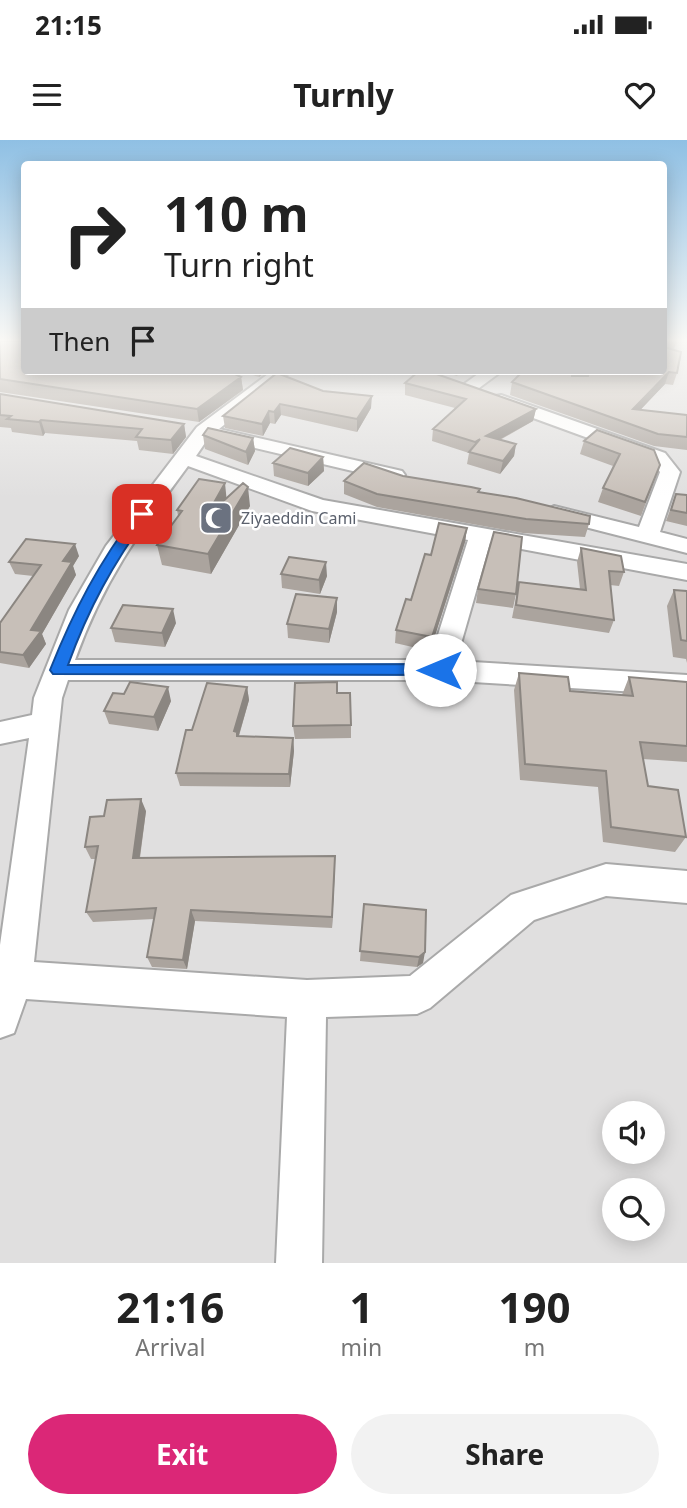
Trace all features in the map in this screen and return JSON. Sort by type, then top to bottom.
[{"type":"street","points":[[0,1018],[14,979],[48,698],[80,610],[114,551],[184,458],[191,429],[253,393]]},
{"type":"street","points":[[486,393],[658,457],[670,472],[647,536]]},
{"type":"street","points":[[191,429],[422,481]]},
{"type":"street","points":[[184,458],[273,492],[320,506],[687,572]]},
{"type":"street","points":[[531,506],[687,546]]},
{"type":"street","points":[[440,670],[481,534]]},
{"type":"street","points":[[58,670],[440,670],[687,685]]},
{"type":"street","points":[[0,733],[44,723]]},
{"type":"street","points":[[14,979],[307,999],[417,995],[523,908],[606,880],[687,887]]},
{"type":"street","points":[[299,1263],[307,999]]},
{"type":"shaded area","points":[[0,393],[687,393],[687,1263],[0,1263]]},
{"type":"building","points":[[95,393],[218,393],[197,409]]},
{"type":"building","points":[[251,393],[372,396],[357,419],[280,404],[274,412],[269,411],[262,424],[223,416]]},
{"type":"building","points":[[445,393],[492,393],[536,409],[486,436],[516,444],[503,461],[469,452],[480,439],[475,442],[433,429],[466,399]]},
{"type":"building","points":[[544,393],[648,393],[633,409],[687,415],[687,437],[658,434]]},
{"type":"building","points":[[0,394],[184,424],[171,440],[136,437],[142,429],[7,419],[11,416],[0,415]]},
{"type":"building","points":[[208,428],[253,438],[246,452],[203,435]]},
{"type":"building","points":[[597,430],[654,450],[660,465],[645,502],[603,488],[620,454],[584,441]]},
{"type":"building","points":[[290,448],[323,457],[308,473],[273,463]]},
{"type":"building","points":[[364,463],[403,476],[471,487],[480,489],[478,492],[590,516],[589,524],[526,519],[377,494],[344,481]]},
{"type":"building","points":[[199,479],[225,483],[206,517],[243,483],[248,487],[208,554],[157,545],[182,511],[177,510]]},
{"type":"building","points":[[676,494],[687,495],[687,513],[671,510]]},
{"type":"building","points":[[439,523],[467,528],[432,637],[396,630],[406,599],[411,600],[425,554],[431,555]]},
{"type":"building","points":[[494,532],[522,537],[516,594],[478,589]]},
{"type":"building","points":[[26,539],[75,544],[63,561],[72,562],[31,630],[41,631],[23,655],[0,652],[0,623],[41,565],[9,562]]},
{"type":"building","points":[[581,548],[621,556],[624,572],[609,571],[614,620],[516,605],[519,582],[586,590]]},
{"type":"building","points":[[289,557],[326,562],[319,580],[281,574]]},
{"type":"building","points":[[674,590],[687,591],[687,641],[681,640]]},
{"type":"building","points":[[296,594],[337,598],[329,629],[287,624]]},
{"type":"building","points":[[123,605],[173,609],[162,633],[111,628]]},
{"type":"building","points":[[519,673],[568,677],[570,691],[633,696],[629,677],[687,682],[687,746],[640,742],[648,786],[678,790],[686,837],[611,827],[606,771],[525,764]]},
{"type":"building","points":[[130,682],[168,687],[154,717],[104,711],[113,693],[124,694]]},
{"type":"building","points":[[337,682],[337,693],[350,693],[351,725],[293,726],[295,683]]},
{"type":"building","points":[[207,683],[247,687],[234,731],[237,736],[293,738],[289,774],[176,773],[186,730],[192,730]]},
{"type":"building","points":[[141,799],[133,858],[335,856],[332,917],[191,910],[183,960],[147,957],[156,908],[86,912],[98,846],[85,847],[90,817],[104,816],[107,800]]},
{"type":"building","points":[[364,904],[426,910],[425,952],[419,957],[360,951]]},
{"type":"place","name":"Ziyaeddin Cami","points":[[216,518]]},
{"type":"route","points":[[142,514],[114,551],[80,610],[58,670],[440,670]]}]
